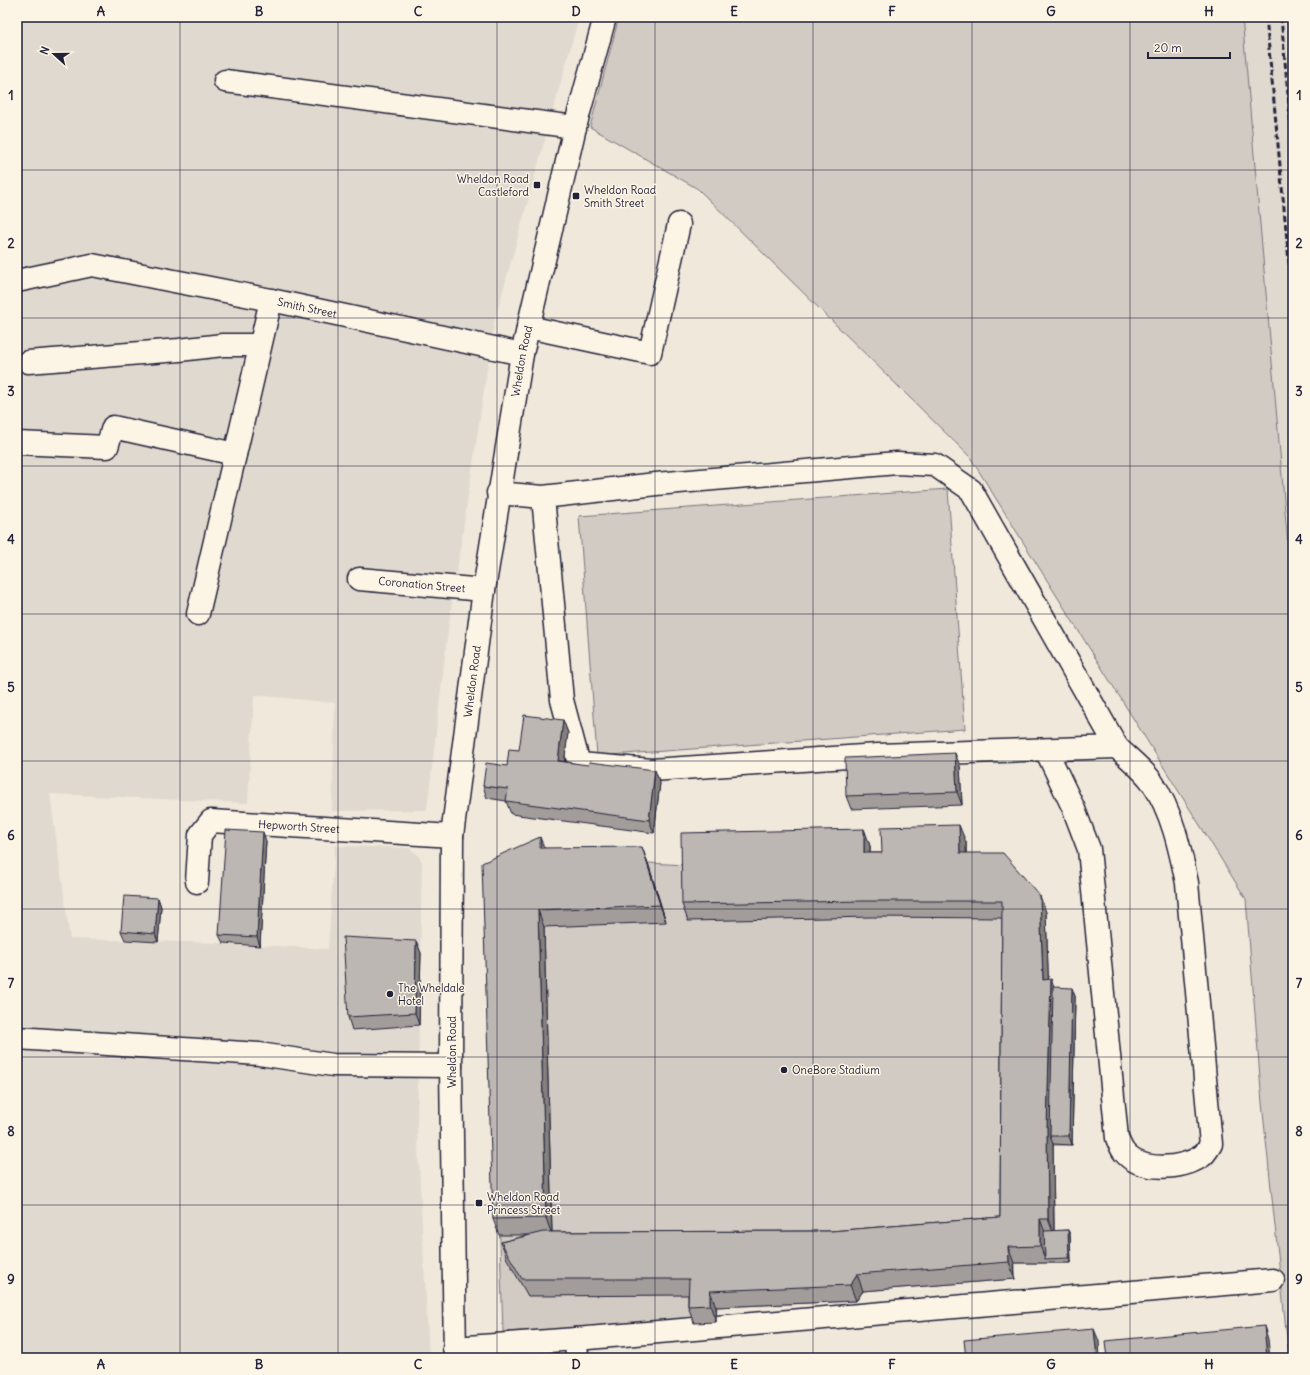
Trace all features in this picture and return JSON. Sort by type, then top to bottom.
[{"type":"street","name":"Wheldon Road","points":[[454,1353],[451,1066],[452,836],[498,493],[522,354],[575,126],[605,17]]},
{"type":"street","points":[[225,81],[575,126]]},
{"type":"street","points":[[528,327],[650,353],[679,224]]},
{"type":"street","name":"Smith Street","points":[[17,281],[92,265],[271,300],[522,354]]},
{"type":"street","points":[[198,614],[271,300]]},
{"type":"street","points":[[28,362],[223,345],[260,345]]},
{"type":"street","points":[[17,443],[107,447],[113,427],[235,454]]},
{"type":"street","points":[[498,493],[543,497],[656,484],[889,464],[935,465],[971,490],[1117,747],[1152,782],[1162,801],[1180,847],[1187,883],[1211,1144],[1203,1156],[1169,1167],[1153,1167],[1141,1163],[1125,1153],[1117,1138],[1089,849],[1073,807],[1046,750]]},
{"type":"street","points":[[543,497],[562,700],[579,764],[652,770],[878,756],[1117,747]]},
{"type":"street","name":"Coronation Street","points":[[359,579],[455,586],[484,590]]},
{"type":"street","name":"Hepworth Street","points":[[197,882],[200,835],[211,821],[452,836]]},
{"type":"street","points":[[17,1038],[259,1054],[333,1065],[451,1066]]},
{"type":"street","points":[[454,1353],[576,1349],[1273,1280]]},
{"type":"shaded area","points":[[17,17],[579,17],[494,323],[448,630],[427,810],[332,811],[335,703],[254,695],[248,803],[50,794],[70,939],[223,943],[328,949],[335,846],[409,848],[417,854],[422,862],[417,1127],[429,1358],[17,1358]]},
{"type":"shaded area","points":[[619,17],[1242,17],[1293,603],[1293,1358],[1289,1358],[1262,1103],[1246,899],[970,457],[698,189],[590,127]]},
{"type":"shaded area","points":[[1181,17],[1293,17],[1293,606]]},
{"type":"shaded area","points":[[948,489],[965,729],[597,756],[579,516]]},
{"type":"shaded area","name":"OneBore Stadium","points":[[966,842],[966,870],[1046,912],[1049,996],[1075,996],[1072,1145],[1053,1145],[1054,1235],[1070,1235],[1071,1263],[1015,1263],[1015,1279],[863,1291],[856,1301],[717,1307],[716,1322],[503,1332],[488,880],[648,863],[687,865],[687,850],[870,846],[870,869],[888,870],[887,843]]},
{"type":"building","points":[[524,715],[563,720],[558,761],[588,765],[589,762],[655,770],[649,820],[506,801],[508,789],[483,786],[486,763],[507,766],[509,749],[519,750]]},
{"type":"building","points":[[955,753],[957,792],[846,796],[845,758]]},
{"type":"building","points":[[959,825],[960,853],[1003,853],[1040,896],[1043,980],[1051,979],[1047,1128],[1048,1219],[1040,1219],[1040,1246],[1008,1247],[1009,1262],[857,1274],[850,1285],[710,1291],[710,1305],[688,1306],[689,1279],[522,1279],[501,1242],[543,1232],[831,1231],[1000,1217],[1002,901],[865,901],[682,904],[681,833],[864,829],[864,853],[882,853],[881,827]]},
{"type":"building","points":[[226,830],[263,832],[257,937],[219,935]]},
{"type":"building","points":[[540,837],[540,848],[642,847],[660,905],[538,910],[546,1218],[493,1219],[482,863]]},
{"type":"building","points":[[124,896],[158,898],[155,934],[121,931]]},
{"type":"building","points":[[343,937],[416,941],[415,1013],[348,1017]]},
{"type":"building","points":[[1053,987],[1072,988],[1069,1136],[1050,1136]]},
{"type":"building","points":[[1068,1230],[1069,1258],[1045,1259],[1044,1231]]},
{"type":"building","points":[[1264,1326],[1267,1358],[1107,1358],[1105,1341]]},
{"type":"building","points":[[1094,1329],[1097,1358],[966,1358],[964,1340]]},
{"type":"railway","points":[[1266,17],[1293,304]]},
{"type":"railway","points":[[1281,17],[1293,149]]},
{"type":"place","name":"Wheldon Road Castleford","points":[[537,185]]},
{"type":"place","name":"Wheldon Road Smith Street","points":[[576,196]]},
{"type":"place","name":"The Wheldale Hotel","points":[[390,994]]},
{"type":"place","name":"OneBore Stadium","points":[[784,1070]]},
{"type":"place","name":"Wheldon Road Princess Street","points":[[479,1203]]}]
